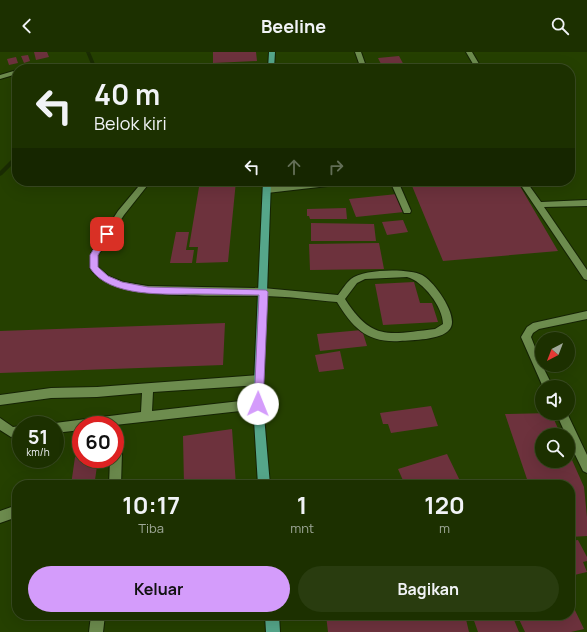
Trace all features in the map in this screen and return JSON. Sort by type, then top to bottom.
[{"type":"main road","points":[[271,64],[272,52]]},
{"type":"main road","points":[[264,480],[258,404],[264,292],[267,186]]},
{"type":"main road","points":[[272,620],[273,632]]},
{"type":"street","points":[[358,52],[362,64]]},
{"type":"street","points":[[469,52],[476,64]]},
{"type":"street","points":[[0,77],[12,74]]},
{"type":"street","points":[[0,84],[12,75]]},
{"type":"street","points":[[143,186],[121,213],[94,255],[94,268],[105,278],[121,285],[148,290],[264,292],[340,299]]},
{"type":"street","points":[[396,186],[407,211]]},
{"type":"street","points":[[525,186],[587,276]]},
{"type":"street","points":[[538,206],[587,203]]},
{"type":"street","points":[[406,274],[421,279],[427,284],[447,315],[449,322],[447,326],[436,333],[388,338],[377,336],[362,328],[346,310],[340,299],[354,281],[364,276],[406,274]]},
{"type":"street","points":[[545,380],[526,337],[530,330],[536,326],[587,315]]},
{"type":"street","points":[[0,400],[51,393],[97,392],[259,380]]},
{"type":"street","points":[[146,417],[148,388]]},
{"type":"street","points":[[64,427],[258,404]]},
{"type":"street","points":[[564,420],[587,467]]},
{"type":"street","points":[[0,423],[10,432],[12,432]]},
{"type":"street","points":[[114,480],[115,468]]},
{"type":"street","points":[[0,517],[12,512]]},
{"type":"street","points":[[96,632],[97,620]]},
{"type":"building","points":[[34,52],[47,52],[49,57],[36,60]]},
{"type":"building","points":[[213,52],[256,52],[257,61],[213,63]]},
{"type":"building","points":[[28,55],[30,61],[24,63],[21,56]]},
{"type":"building","points":[[399,56],[403,64],[381,64],[378,58]]},
{"type":"building","points":[[16,57],[18,63],[9,65],[7,59]]},
{"type":"building","points":[[199,186],[236,186],[228,262],[196,263],[198,247],[189,247]]},
{"type":"building","points":[[412,186],[520,186],[558,251],[443,261]]},
{"type":"building","points":[[397,194],[404,212],[356,217],[349,199]]},
{"type":"building","points":[[346,208],[347,219],[310,219],[309,216],[307,216],[307,209]]},
{"type":"building","points":[[403,220],[408,232],[387,235],[382,222]]},
{"type":"building","points":[[311,223],[374,224],[376,241],[311,241]]},
{"type":"building","points":[[176,232],[189,232],[186,250],[194,250],[192,263],[170,263]]},
{"type":"building","points":[[379,243],[384,269],[310,270],[309,244]]},
{"type":"building","points":[[414,282],[420,303],[432,303],[438,322],[383,325],[375,284]]},
{"type":"building","points":[[225,323],[223,365],[0,373],[0,331]]},
{"type":"building","points":[[362,330],[367,346],[320,351],[317,334]]},
{"type":"building","points":[[340,351],[344,369],[319,372],[315,355]]},
{"type":"building","points":[[431,406],[438,426],[391,433],[388,424],[383,424],[380,413]]},
{"type":"building","points":[[535,413],[535,420],[554,420],[558,428],[535,428],[535,468],[575,468],[575,467],[584,487],[587,536],[575,537],[575,480],[527,480],[505,414]]},
{"type":"building","points":[[232,429],[236,480],[184,480],[183,436]]},
{"type":"building","points":[[447,454],[460,480],[403,480],[398,469]]},
{"type":"building","points":[[73,468],[97,468],[95,480],[72,480]]},
{"type":"building","points":[[575,540],[578,540],[587,557],[587,561],[583,562],[587,572],[575,575]]},
{"type":"building","points":[[575,610],[584,629],[571,632],[525,632],[519,620],[575,620]]},
{"type":"building","points":[[327,620],[466,620],[469,632],[328,632]]},
{"type":"building","points":[[474,620],[514,620],[519,632],[478,632]]},
{"type":"waterway","points":[[88,52],[93,64]]},
{"type":"waterway","points":[[0,174],[12,162]]},
{"type":"route","points":[[107,234],[94,255],[94,268],[105,278],[121,285],[148,290],[264,292],[258,404]]}]
